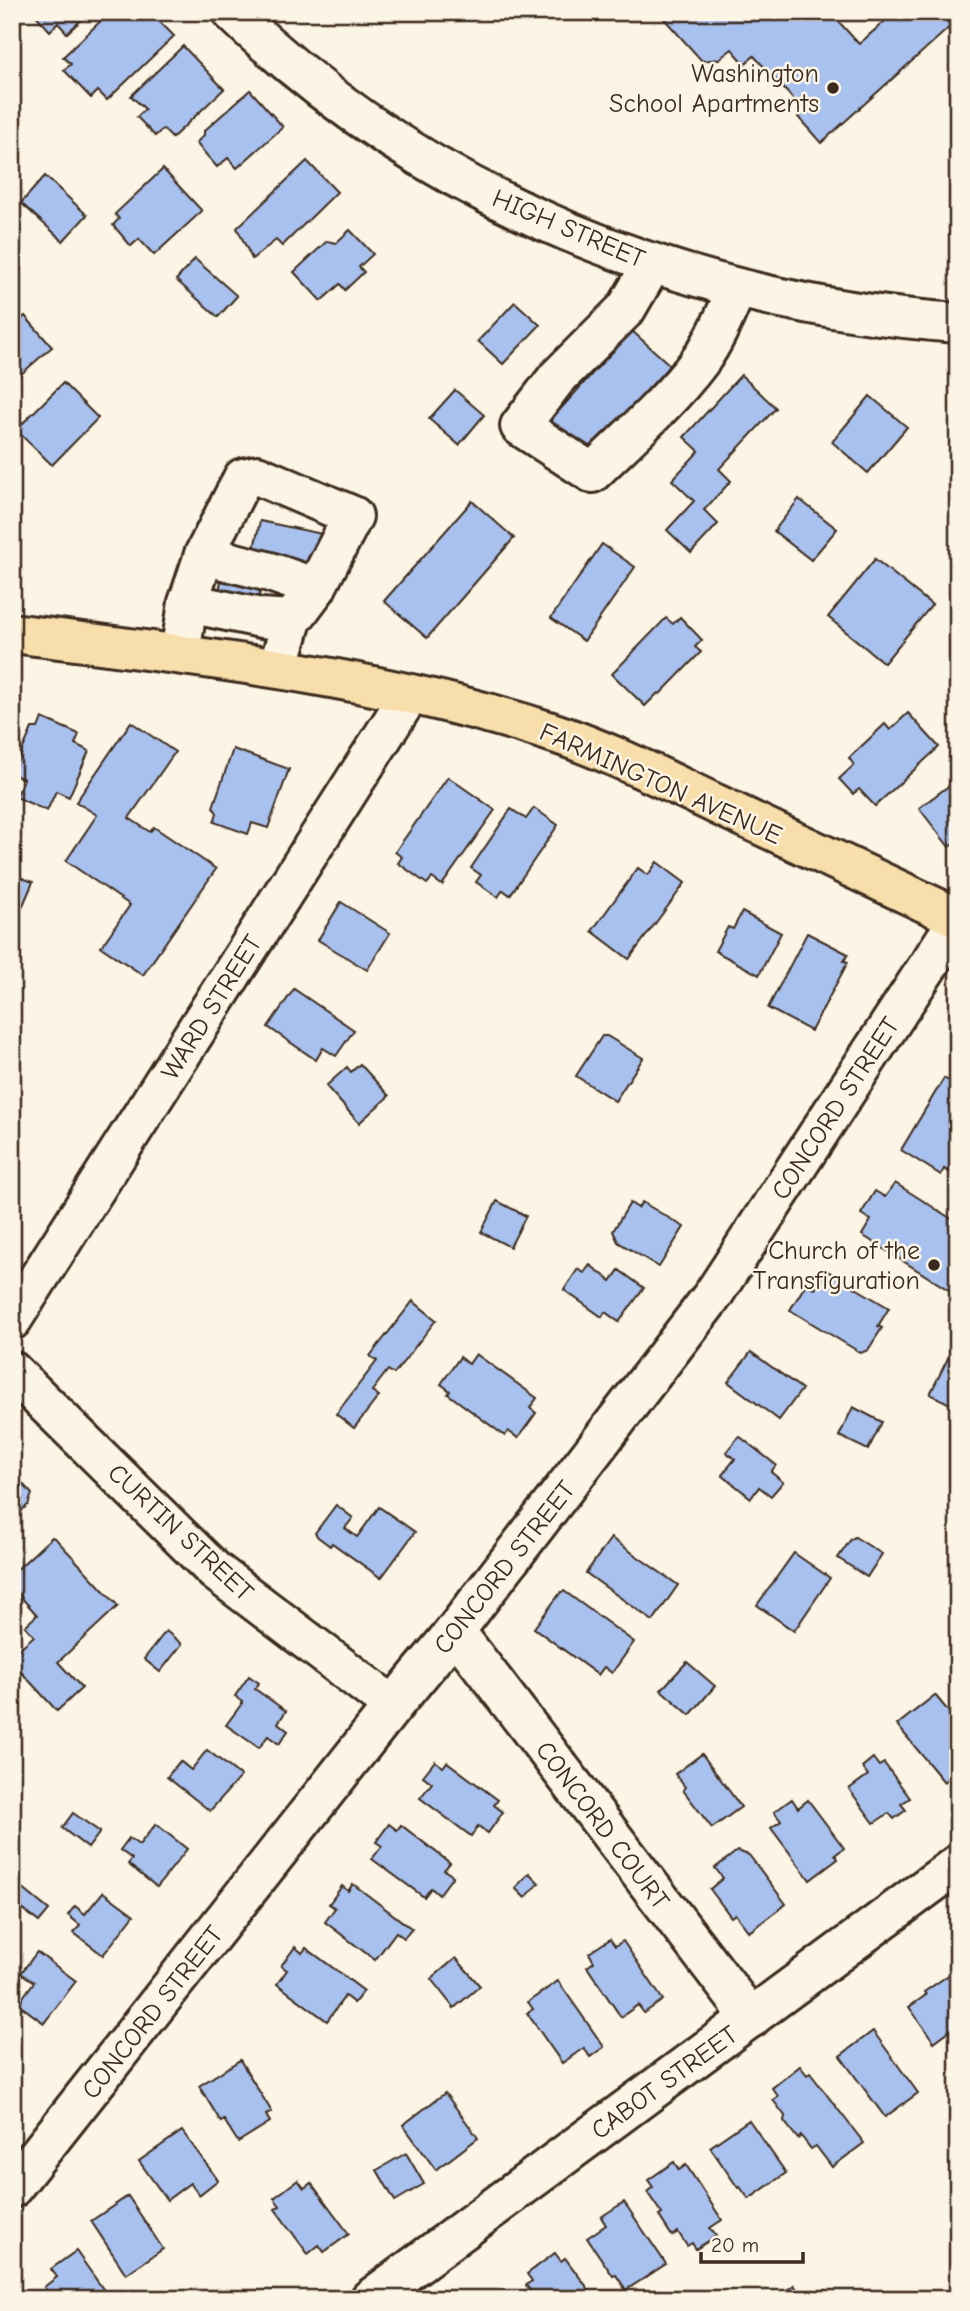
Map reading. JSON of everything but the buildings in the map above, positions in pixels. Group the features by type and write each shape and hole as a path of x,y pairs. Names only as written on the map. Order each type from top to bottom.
{"main road":[{"name":"FARMINGTON AVENUE","path":"12,633 278,668 410,694 525,724 599,750 958,919"}],"street":[{"name":"HIGH STREET","path":"232,12 314,85 360,118 463,182 534,217 614,250 737,288 819,307 885,317 958,323"},
{"path":"653,263 626,309 557,378 520,426 592,473 664,403 701,359 720,327 737,288"},
{"path":"162,652 188,603 204,555 243,478 257,475 353,516 316,588 292,620 278,668"},
{"path":"204,555 270,572 316,588"},
{"path":"188,603 261,618 292,620"},
{"name":"WARD STREET","path":"12,1320 410,694"},
{"name":"CONCORD STREET","path":"12,2188 455,1631 713,1295 958,919"},
{"name":"CURTIN STREET","path":"12,1371 215,1570 393,1706"},
{"name":"CONCORD COURT","path":"455,1631 751,2018"},
{"name":"CABOT STREET","path":"370,2299 958,1864"}],"place":[{"name":"Washington School Apartments","path":"833,88"},
{"name":"Church of the Transfiguration","path":"934,1265"}]}
